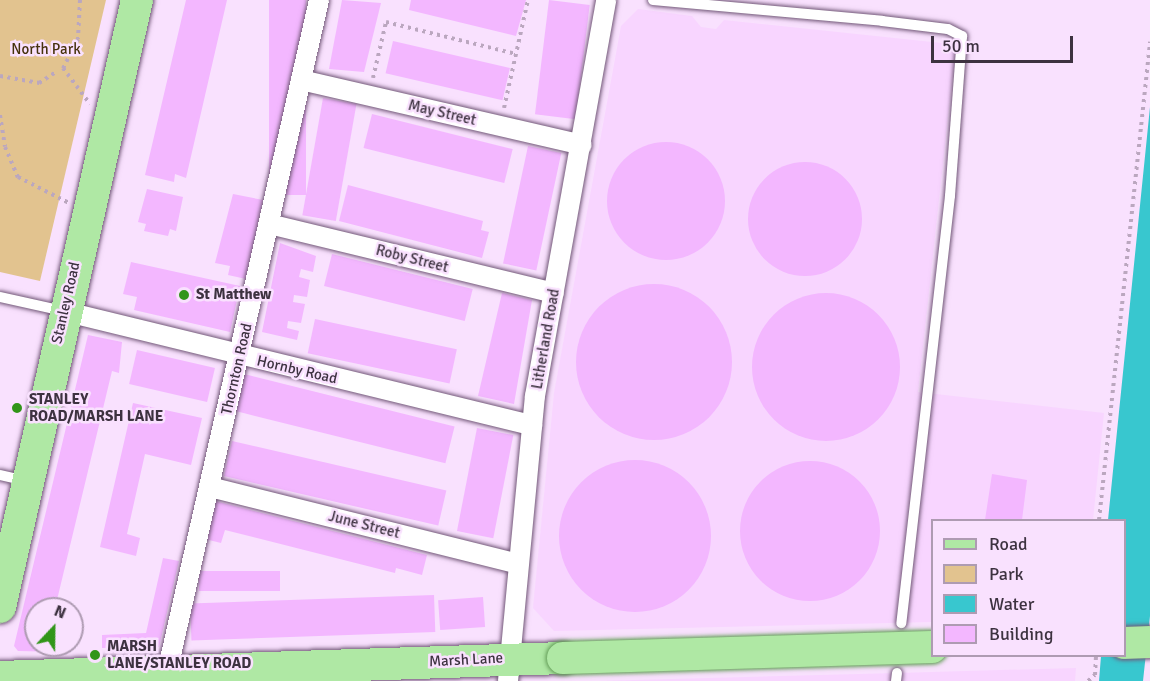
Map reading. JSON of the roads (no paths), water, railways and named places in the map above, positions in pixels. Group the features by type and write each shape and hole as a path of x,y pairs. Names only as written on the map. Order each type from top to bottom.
{"main road":[{"name":"Stanley Road","path":"0,607 14,479 63,311 137,0"},
{"path":"1126,643 1150,642"},
{"name":"Marsh Lane","path":"0,677 168,668 388,673 509,670 563,658 931,647"}],"street":[{"name":"Thornton Road","path":"168,668 319,0"},
{"name":"Litherland Road","path":"509,670 532,425 606,0"},
{"name":"May Street","path":"301,80 582,146"},
{"name":"Roby Street","path":"269,225 554,293"},
{"name":"Hornby Road","path":"63,311 240,357 532,425"},
{"name":"June Street","path":"210,487 518,564"}],"lane":[{"path":"653,0 893,22 948,29 962,36 950,196 901,623"},
{"path":"0,297 63,311"}],"water":[{"path":"1150,107 1150,616 1143,681 1099,681 1101,657 1126,657 1126,519 1108,519"}],"place":[{"name":"St Matthew","path":"184,295"},
{"name":"STANLEY ROAD/MARSH LANE","path":"17,408"},
{"name":"MARSH LANE/STANLEY ROAD","path":"95,655"}],"park label":[{"name":"North Park","path":"46,50"}]}
